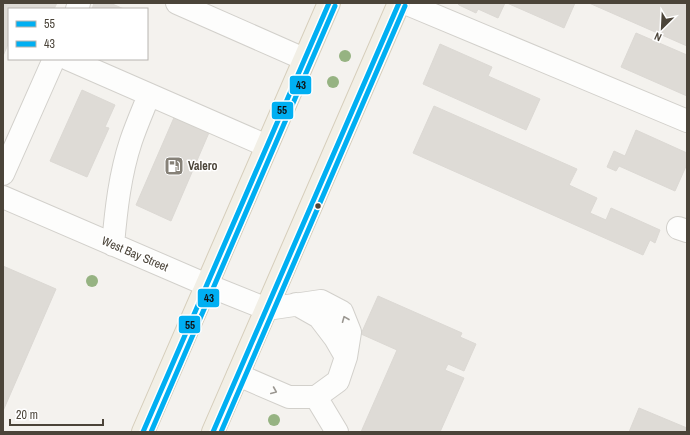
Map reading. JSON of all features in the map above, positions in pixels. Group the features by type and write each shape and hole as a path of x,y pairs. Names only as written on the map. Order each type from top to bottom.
{"main road":[{"path":"142,432 328,3"},
{"path":"213,432 399,3"}],"street":[{"path":"177,3 304,59"},
{"path":"404,3 687,121"},
{"path":"3,174 54,60"},
{"path":"70,60 267,146"},
{"path":"113,245 116,210 130,142 149,95"},
{"name":"West Bay Street","path":"3,197 207,285 267,309"},
{"path":"238,375 289,397 316,397 338,381 346,357 335,338 319,317 296,304 267,309"},
{"path":"316,397 337,432"}],"building":[{"path":"3,3 57,3 54,8 8,8 8,44 3,56"},
{"path":"94,3 110,3 122,8 92,8"},
{"path":"457,3 505,3 498,18 478,9 476,13"},
{"path":"507,3 575,3 564,28"},
{"path":"589,3 687,3 687,46"},
{"path":"636,33 687,55 687,96 621,67"},
{"path":"440,44 492,67 488,76 540,99 526,130 423,84"},
{"path":"82,90 115,105 105,127 109,128 87,177 50,161"},
{"path":"434,106 577,169 569,185 597,198 590,213 606,220 611,208 660,230 655,243 650,240 643,255 413,153"},
{"name":"Valero","path":"176,113 211,128 171,221 136,205"},
{"path":"636,130 687,153 687,164 675,191 619,166 616,171 607,167 614,151 625,156"},
{"path":"3,266 56,289 3,411"},
{"path":"378,296 462,333 460,337 476,344 464,371 448,364 445,370 464,378 440,432 361,432 397,350 361,334"},
{"path":"639,408 687,428 687,432 629,432"}],"transit line":[{"name":"55","path":"143,432 329,3"},
{"name":"55","path":"213,432 399,3"},
{"name":"43","path":"151,432 335,6"},
{"name":"43","path":"221,432 405,6"}],"place":[{"name":"Valero","path":"174,166"}]}
